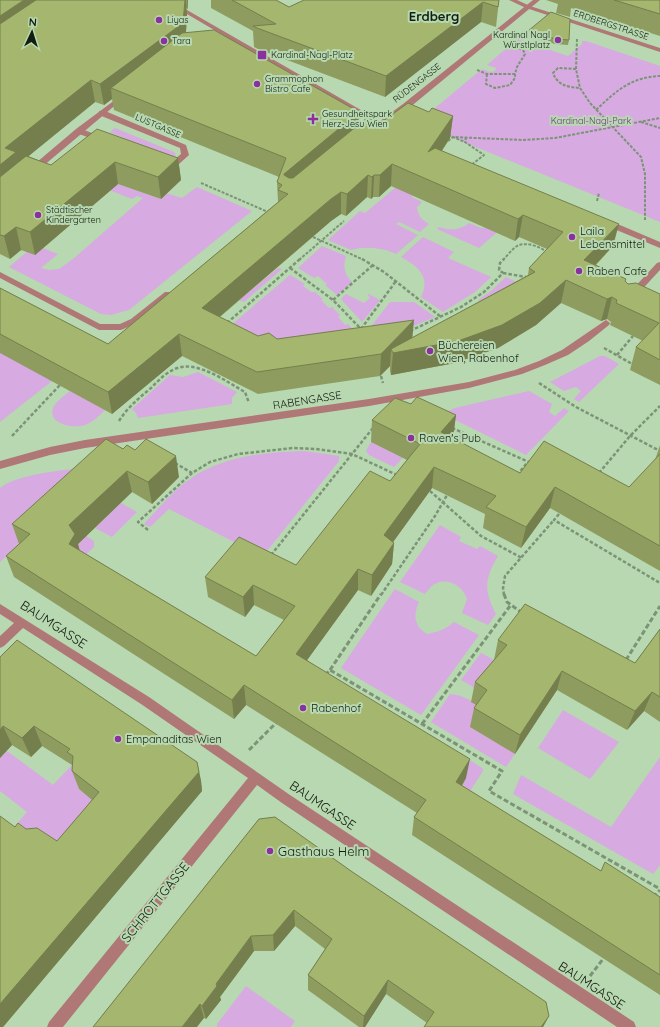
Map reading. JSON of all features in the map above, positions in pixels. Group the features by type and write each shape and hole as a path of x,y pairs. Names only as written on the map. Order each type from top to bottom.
{"street":[{"name":"ERDBERGSTRASSE","path":"512,0 528,7 660,50"},
{"name":"RÜDENGASSE","path":"362,138 379,123 406,106 537,0"},
{"path":"178,8 213,32 379,123"},
{"path":"28,174 131,90"},
{"name":"LUSTGASSE","path":"102,113 182,147 185,155 176,162 165,162 158,160"},
{"path":"79,131 108,141"},
{"path":"596,218 660,245"},
{"path":"625,303 660,265"},
{"path":"0,275 99,327 121,327 134,321 178,287"},
{"name":"RABENGASSE","path":"0,465 50,451 85,444 367,403 479,383 550,360 583,342 606,323"},
{"name":"BAUMGASSE","path":"0,608 236,763 286,799 626,1026"},
{"path":"0,643 22,622"},
{"name":"SCHROTTGASSE","path":"54,1027 256,777"}],"path":[{"path":"577,36 576,68 580,88 596,110 641,158 645,174 646,198 644,222"},
{"path":"487,74 486,84 496,88 510,85 515,78 516,66 525,54 523,50 509,44"},
{"path":"576,68 558,68 554,73 560,84 564,87 580,88"},
{"path":"477,70 487,74 515,74"},
{"path":"596,110 623,85 632,81 660,76"},
{"path":"446,142 453,137 523,140 555,138 660,118"},
{"path":"641,121 660,128"},
{"path":"446,135 464,142 484,155 466,169"},
{"path":"464,142 466,137"},
{"path":"201,183 270,213"},
{"path":"597,202 599,192"},
{"path":"223,327 344,221"},
{"path":"313,237 356,256 396,281 441,317"},
{"path":"532,276 515,276 503,273 499,270 500,263 517,246 527,245 541,247 547,251 549,258"},
{"path":"333,300 372,266"},
{"path":"290,268 333,300 364,333"},
{"path":"409,331 416,330 441,317 484,292 503,273"},
{"path":"361,329 396,281"},
{"path":"617,355 633,336"},
{"path":"604,348 634,365"},
{"path":"117,425 124,412 162,378 177,368 183,367 197,368 245,392 250,405"},
{"path":"157,376 162,378"},
{"path":"537,382 571,404 660,451"},
{"path":"12,436 60,385"},
{"path":"597,475 630,436 660,406"},
{"path":"449,426 533,464"},
{"path":"271,555 373,428"},
{"path":"451,449 462,432"},
{"path":"148,530 138,522 192,474 210,462 238,454 293,448 316,449 352,454 399,476"},
{"path":"515,477 528,462"},
{"path":"174,463 192,474"},
{"path":"430,491 476,532 503,550 522,558"},
{"path":"321,680 330,670 448,495"},
{"path":"524,613 510,606 503,595 502,586 505,576 559,514"},
{"path":"554,520 660,583"},
{"path":"422,724 510,606"},
{"path":"625,661 660,606"},
{"path":"330,670 502,771 489,791 660,889 651,899"},
{"path":"236,763 276,723"}],"green space":[{"name":"Kardinal-Nagl-Park","path":"517,39 568,56 582,44 582,41 586,41 660,66 660,222 417,123 482,69 491,72 495,71 496,68 487,65"},
{"path":"115,128 174,152 176,155 173,157 168,157 110,132"},
{"path":"106,180 161,199 166,193 182,198 197,187 252,211 129,310 111,315 101,314 9,267 35,245 58,254 41,268 49,270 59,269 73,259 143,198 137,196 132,199 99,186"},
{"path":"401,183 413,196 412,197 422,202 417,207 418,213 422,219 429,224 420,232 399,222 396,224 418,235 396,254 386,250 374,248 360,248 351,250 328,240 360,211 365,213"},
{"path":"469,223 481,228 503,227 479,248 437,229 439,227 455,229"},
{"path":"423,237 454,252 448,258 491,277 475,292 443,312 421,297 424,290 424,278 413,264 401,257"},
{"path":"322,246 346,256 345,270 347,276 352,282 337,295 325,285 327,284 318,276 314,278 298,268"},
{"path":"278,268 282,269 244,302 239,300"},
{"path":"290,275 305,284 303,286 311,292 315,292 323,299 321,300 329,308 332,307 340,315 338,317 345,325 348,324 359,336 271,356 230,326"},
{"path":"506,277 525,286 483,303 478,300 491,291"},
{"path":"367,293 380,300 362,322 341,299 346,294 364,303 370,298"},
{"path":"390,302 414,302 435,317 411,327 394,331 370,328"},
{"path":"0,352 52,381 0,422"},
{"path":"600,356 605,356 619,364 579,402 574,399 581,391 576,387 564,391 550,382"},
{"path":"198,372 237,392 232,398 232,404 138,418 132,409 170,375 183,377"},
{"path":"70,391 105,410 93,421 85,425 74,426 62,424 57,421 52,412 54,406"},
{"path":"529,391 552,404 549,412 555,416 564,408 569,411 526,455 451,418 453,415 448,411 455,408"},
{"path":"371,442 403,458 394,467 369,455 366,451"},
{"path":"304,451 339,456 339,461 267,551 248,549 169,509 150,527 144,524 179,487 193,477 218,464 246,456"},
{"path":"72,469 91,479 0,562 0,488 24,477"},
{"path":"121,503 137,512 112,537 95,528"},
{"path":"440,525 461,537 459,541 477,549 480,546 498,556 493,564 488,578 487,585 489,598 496,614 488,625 462,613 467,599 462,590 454,584 449,582 438,582 425,594 400,582"},
{"path":"86,536 94,541 94,547 75,565 64,557"},
{"path":"395,589 419,602 415,616 417,624 427,634 442,630 454,622 479,635 421,715 341,668"},
{"path":"481,653 494,660 492,698 461,680"},
{"path":"450,694 461,696 471,701 488,716 495,725 515,754 506,767 431,722"},
{"path":"563,710 619,742 590,779 538,748"},
{"path":"454,750 482,768 483,771 461,805"},
{"path":"7,751 53,785 72,765 79,789 85,794 95,794 69,854 9,833 27,812 0,791 0,758"},
{"path":"660,757 660,865 653,874 513,794 521,775 611,827"},
{"path":"246,986 295,1021 291,1027 217,1027 217,1024"}],"building":[{"path":"0,0 24,0 0,16"},
{"path":"36,0 185,0 183,23 100,84 91,80 5,148 16,152 0,165 0,24"},
{"path":"232,0 276,0 289,7 304,0 499,0 498,7 483,2 386,76 257,28 253,26 276,24"},
{"path":"614,0 660,0 660,14"},
{"path":"551,12 570,19 569,40 556,39 528,31"},
{"path":"214,30 359,112 284,174 289,178 293,178 368,117 379,124 408,103 429,112 432,108 453,116 428,152 435,148 619,224 584,260 626,279 625,281 628,284 636,283 660,294 660,360 636,347 659,323 616,303 617,300 612,297 607,299 566,280 540,303 502,325 458,341 393,353 391,349 535,272 529,268 563,232 523,215 518,219 392,164 380,175 374,175 372,177 368,175 347,194 341,192 331,199 202,308 258,336 269,333 277,339 414,320 381,354 257,372 179,334 108,392 0,334 0,288 108,344 288,194 278,190 282,185 277,182 286,158 111,88 182,33"},
{"path":"97,129 178,158 158,177 115,162 30,232 16,227 4,236 0,235 0,177 26,156 51,165"},
{"name":"Rabenhof","path":"417,397 456,415 441,432 520,473 544,441 629,487 660,454 660,546 555,487 526,527 486,507 496,496 434,467 384,535 394,543 372,575 358,569 296,654 470,759 456,782 601,871 605,862 660,897 660,975 414,817 426,800 244,685 232,700 6,556 30,534 12,524 106,439 123,449 127,445 135,450 146,439 176,456 148,482 127,471 69,525 75,534 69,544 256,656 295,606 253,585 243,597 205,577 239,537 296,565 370,471 390,481 420,444 372,420 395,398 411,404"},
{"path":"525,604 635,663 660,629 660,697 652,692 635,711 562,671 520,735 474,708 487,690 475,682 507,645 498,640"},
{"path":"17,640 197,762 199,772 0,1004 0,816 15,827 18,823 26,829 37,828 57,841 99,792 72,771 73,756 67,752 70,749 34,726 22,738 3,726 0,730 0,657"},
{"path":"275,817 351,871 546,1002 549,1016 541,1027 424,1027 434,1012 388,980 364,1016 308,975 332,939 294,910 273,935 251,936 202,1006 200,1004 182,1027 93,1027 259,819"}],"place":[{"name":"Liyas","path":"159,20"},
{"name":"Kardinal Nagl Würstlplatz","path":"558,40"},
{"name":"Tara","path":"164,41"},
{"name":"Kardinal-Nagl-Platz","path":"262,55"},
{"name":"Grammophon Bistro Cafe","path":"257,84"},
{"name":"Gesundheitspark Herz-Jesu Wien","path":"313,119"},
{"name":"Städtischer Kindergarten","path":"38,215"},
{"name":"Laila Lebensmittel","path":"572,237"},
{"name":"Raben Cafe","path":"579,271"},
{"name":"Büchereien Wien, Rabenhof","path":"430,351"},
{"name":"Raven's Pub","path":"411,438"},
{"name":"Rabenhof","path":"303,708"},
{"name":"Empanaditas Wien","path":"118,739"},
{"name":"Gasthaus Helm","path":"270,851"}],"district":[{"name":"Erdberg","path":"434,16"}]}
